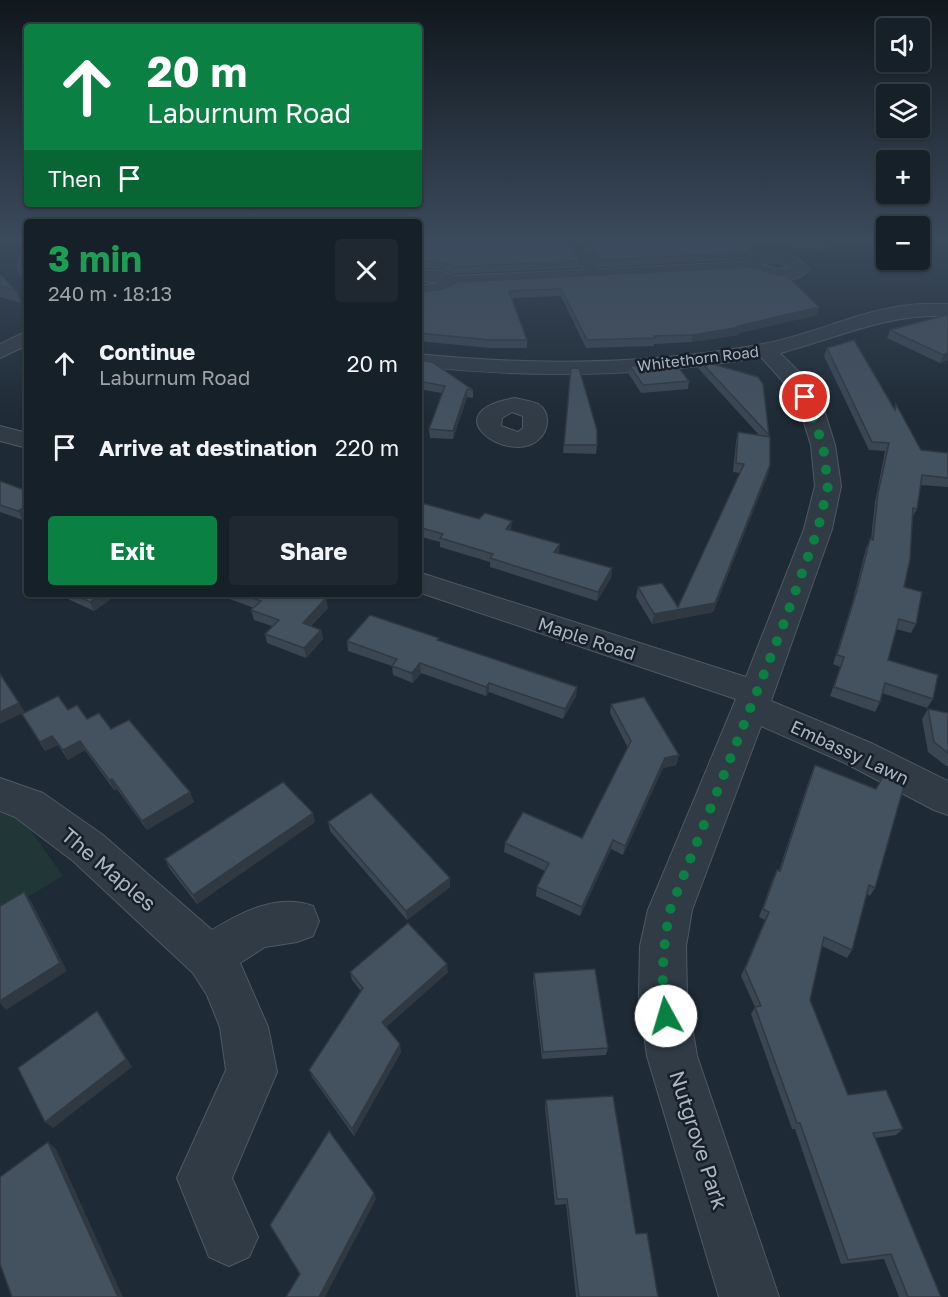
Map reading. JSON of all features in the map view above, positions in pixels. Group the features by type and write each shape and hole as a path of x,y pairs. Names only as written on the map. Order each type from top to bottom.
{"street":[{"name":"Whitethorn Road","path":"422,360 514,368 616,367 695,361 766,350 892,313 918,309 948,310"},
{"path":"0,352 24,339"},
{"name":"Nutgrove Park","path":"749,1297 672,1056 663,996 663,946 670,910 754,700 818,529 828,486 823,445 813,413 797,383 766,350"},
{"path":"514,368 515,405"},
{"path":"0,433 24,440"},
{"name":"Maple Road","path":"422,582 754,700"},
{"name":"Embassy Lawn","path":"754,700 948,799"},
{"name":"The Maples","path":"0,794 29,805 88,849 209,957 225,981 244,1027 252,1072 204,1178 229,1237"},
{"path":"209,957 257,927 297,921"}],"green space":[{"path":"0,811 21,817 63,876 0,913"}],"building":[{"path":"422,300 512,300 527,340 490,340 422,333"},
{"path":"566,300 811,300 819,307 738,326 740,327 693,335 587,340"},
{"path":"948,315 948,353 943,355 890,330"},
{"path":"854,340 895,410 896,404 921,450 948,453 948,478 922,475 917,509 913,508 910,559 904,587 922,592 916,624 899,619 888,660 938,675 933,699 885,683 880,702 834,687 844,657 837,655 870,539 873,540 878,493 889,443 872,442 827,348"},
{"path":"699,360 758,377 763,384 769,435"},
{"path":"422,361 432,362 473,390 467,389 453,431 429,429 445,386 422,382"},
{"path":"675,363 689,381 643,385 630,366"},
{"path":"571,368 579,368 597,430 597,445 564,445"},
{"path":"738,432 770,437 770,465 715,603 654,614 638,587 662,583 678,607 744,464 736,463"},
{"path":"0,481 24,490 24,510 18,511 0,505"},
{"path":"422,503 479,519 485,513 512,521 506,529 560,544 554,552 612,568 598,592 490,558 493,554 440,538 443,534 422,528"},
{"path":"79,597 97,597 90,602"},
{"path":"249,597 326,598 303,623 321,630 304,648 265,634 279,620 251,610 261,601"},
{"path":"370,615 577,687 565,709 489,683 486,687 420,663 412,673 392,666 397,659 347,641"},
{"path":"0,674 19,703 0,712"},
{"path":"58,696 68,710 77,705 87,719 99,713 111,729 129,720 190,792 142,821 112,779 110,781 80,741 63,750 52,736 40,742 22,714"},
{"path":"644,697 679,755 665,758 625,846 613,840 582,907 537,887 549,863 505,843 523,812 582,838 631,741 611,704"},
{"path":"928,709 948,713 948,753 934,742"},
{"path":"815,765 876,789 884,775 904,786 875,888 869,885 852,950 824,937 810,1000 848,1095 886,1090 903,1129 873,1133 941,1297 908,1297 891,1254 848,1260 800,1123 797,1123 755,1007 761,1006 745,969 769,912 763,909 777,870 780,871"},
{"path":"283,782 313,813 193,895 165,859"},
{"path":"371,793 450,878 406,911 328,822"},
{"path":"24,892 60,963 0,1001 0,906"},
{"path":"408,923 447,964 382,1022 400,1044 352,1129 309,1070 363,988 350,972"},
{"path":"595,969 608,1048 543,1052 534,973"},
{"path":"97,1011 126,1059 45,1122 18,1068"},
{"path":"613,1096 636,1234 647,1233 658,1297 579,1297 567,1199 557,1199 546,1100"},
{"path":"329,1131 374,1193 319,1297 286,1297 300,1274 270,1225"},
{"path":"48,1142 118,1297 12,1297 0,1264 0,1177"}],"route":[{"path":"666,1016 663,996 663,946 670,910 781,631 818,529 828,486 823,445 813,413 805,397"}]}
